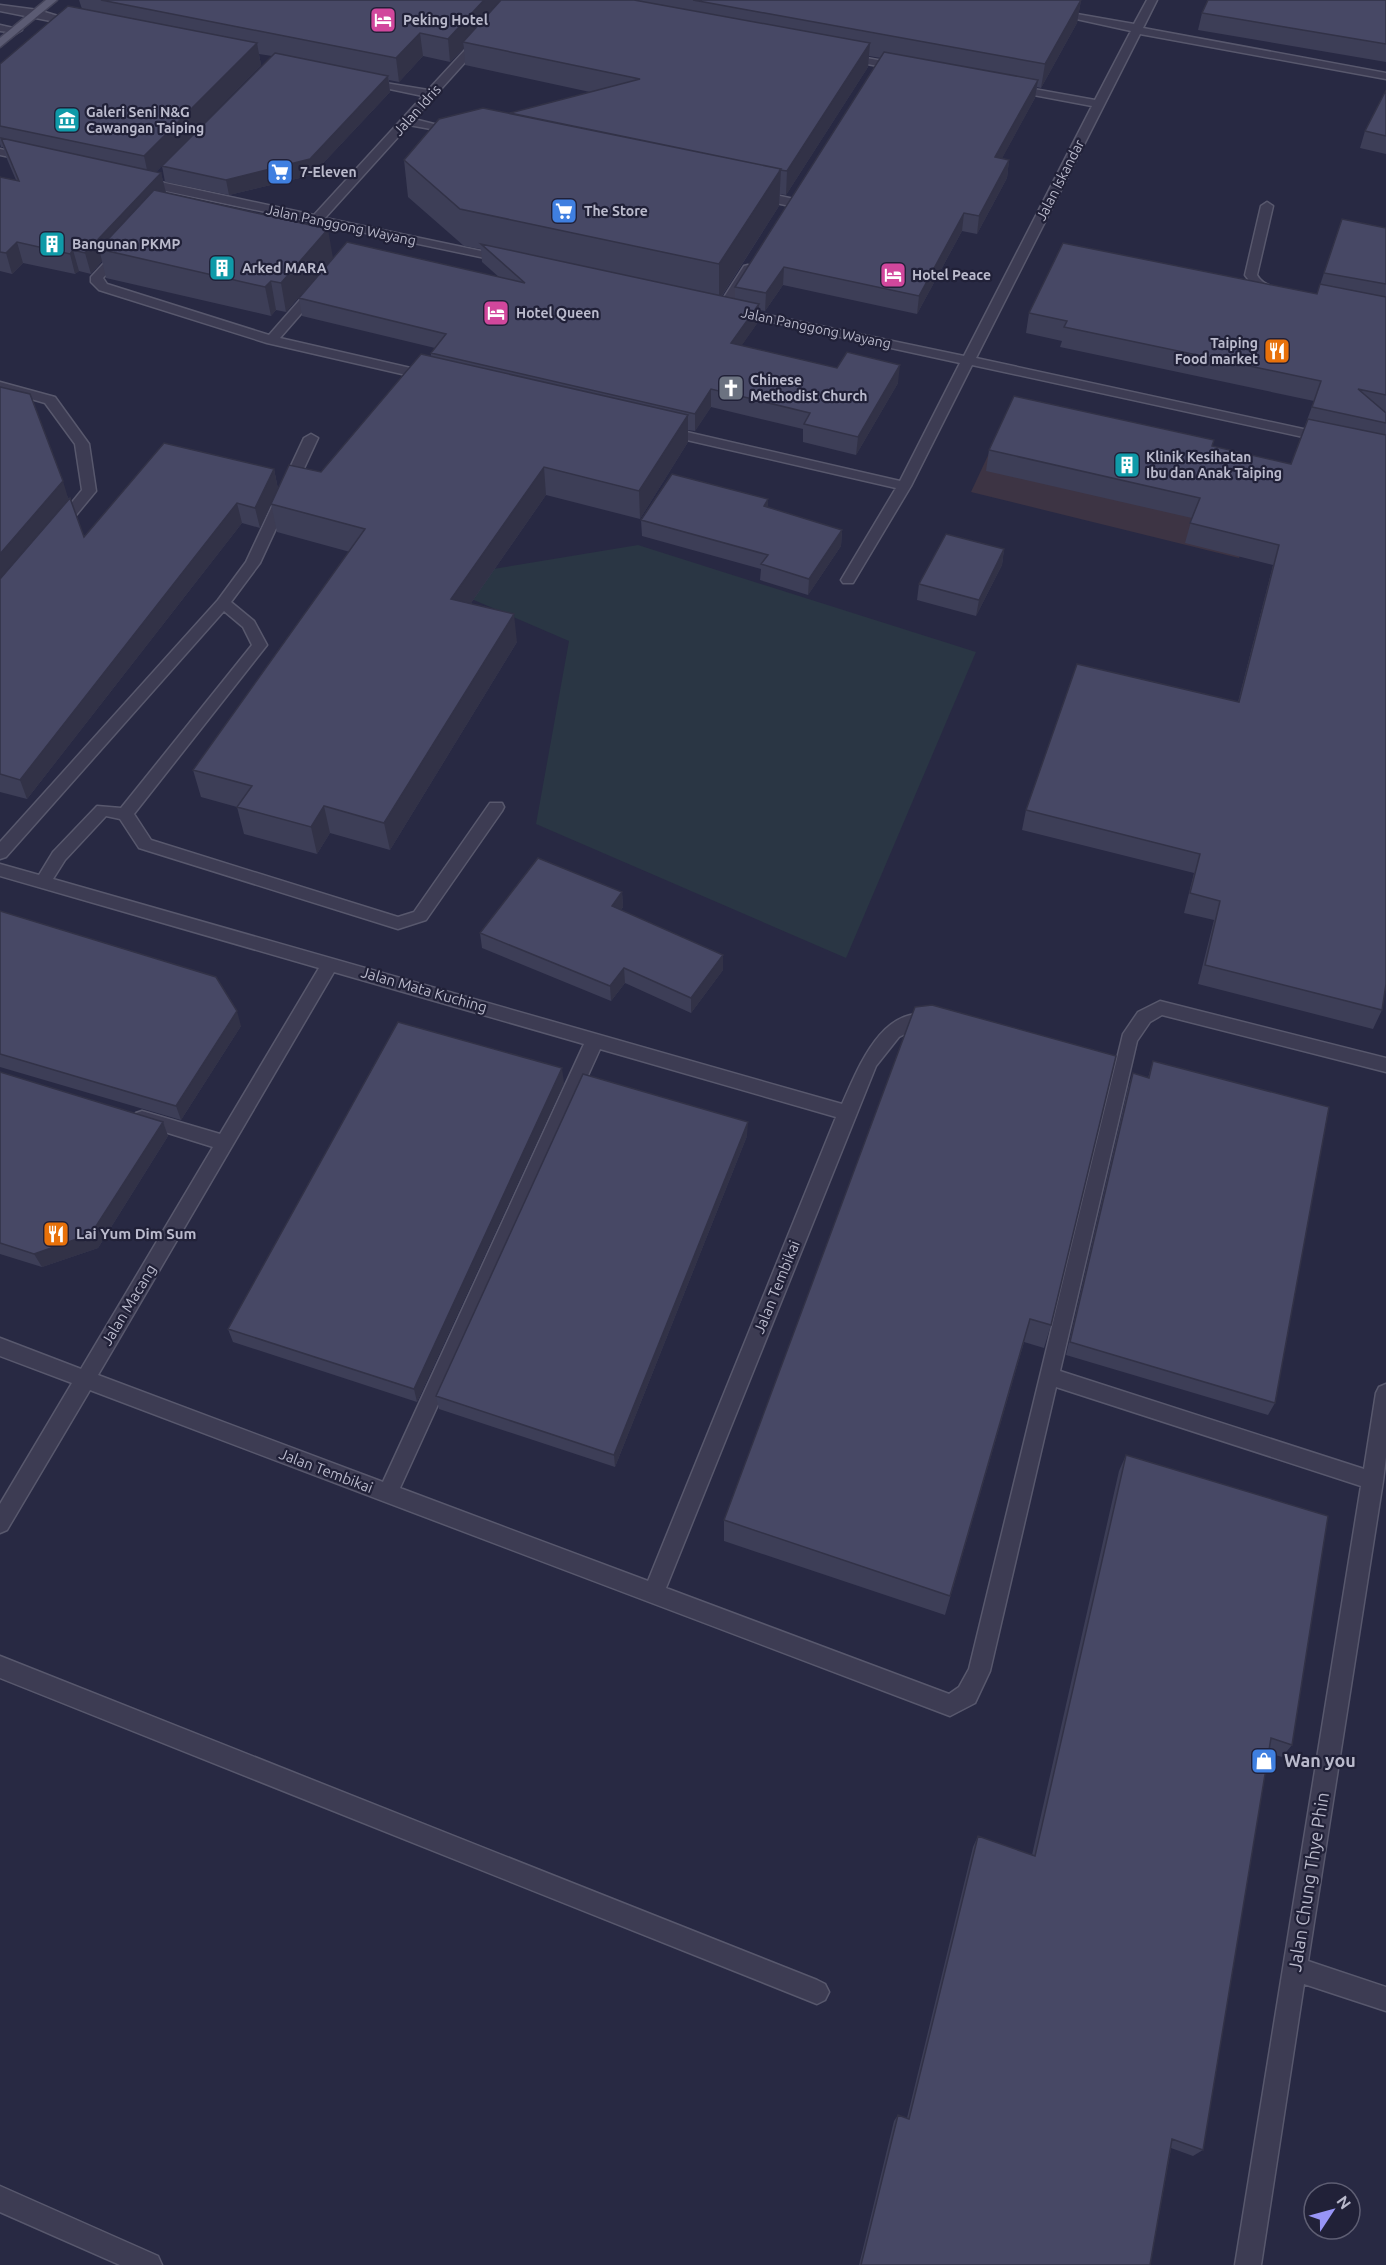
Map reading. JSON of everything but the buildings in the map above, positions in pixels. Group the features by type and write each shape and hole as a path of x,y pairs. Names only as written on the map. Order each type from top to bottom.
{"main road":[{"path":"0,44 52,0"}],"street":[{"name":"Jalan Iskandar","path":"848,580 904,486 1152,0"},
{"path":"0,8 92,26"},
{"path":"1045,11 1386,76"},
{"name":"Jalan Idris","path":"316,220 493,26"},
{"path":"0,28 17,30"},
{"path":"834,55 876,68 914,70"},
{"path":"352,79 431,94"},
{"path":"995,85 1099,104"},
{"path":"406,122 464,134"},
{"path":"0,152 44,161"},
{"name":"Jalan Panggong Wayang","path":"131,180 157,181 178,190 316,220 362,235 516,263"},
{"path":"164,206 178,190"},
{"path":"744,193 790,203"},
{"path":"1267,206 1251,275 1254,283 1263,289 1286,294"},
{"path":"127,245 97,277 97,282 103,287 272,340 444,380"},
{"name":"Jalan Panggong Wayang","path":"754,260 718,306 1340,441"},
{"path":"272,340 322,281"},
{"path":"0,386 50,400 82,444 89,491 52,534"},
{"path":"651,428 904,486"},
{"path":"0,853 223,603 253,563 311,438"},
{"path":"125,814 260,645 249,624 223,603"},
{"path":"43,882 59,856 103,810 125,814 145,844 398,923 420,916 496,807"},
{"name":"Jalan Mata Kuching","path":"0,870 331,963 847,1113"},
{"name":"Jalan Macang","path":"0,1523 331,963"},
{"path":"1373,1481 1049,1376 1129,1039 1144,1017 1160,1008 1386,1065"},
{"name":"Jalan Tembikai","path":"653,1596 847,1113 886,1037 906,1025 932,1022 953,1027"},
{"path":"387,1494 595,1040"},
{"path":"1100,1065 1121,1070"},
{"path":"124,1112 225,1143"},
{"name":"Jalan Tembikai","path":"0,1347 653,1596 950,1705 967,1695 979,1671 1049,1376"},
{"name":"Jalan Chung Thye Phin","path":"1248,2265 1373,1481 1382,1450 1386,1393"},
{"path":"0,1667 817,1992"},
{"path":"1295,1969 1386,2000"},
{"path":"0,2199 149,2265"}],"shaded area":[{"path":"1012,404 1272,462 1239,558 971,492"},
{"path":"638,545 976,652 846,958 536,824 569,641 460,594 487,570"}],"place":[{"name":"Peking Hotel","path":"383,20"},
{"name":"Galeri Seni N&G Cawangan Taiping","path":"67,120"},
{"name":"7-Eleven","path":"280,172"},
{"name":"The Store","path":"564,211"},
{"name":"Bangunan PKMP","path":"52,244"},
{"name":"Arked MARA","path":"222,268"},
{"name":"Hotel Peace","path":"893,275"},
{"name":"Hotel Queen","path":"496,313"},
{"name":"Taiping Food market","path":"1277,351"},
{"name":"Chinese Methodist Church","path":"731,388"},
{"name":"Klinik Kesihatan Ibu dan Anak Taiping","path":"1127,465"},
{"name":"Lai Yum Dim Sum","path":"56,1234"},
{"name":"Wan you","path":"1264,1761"}]}
